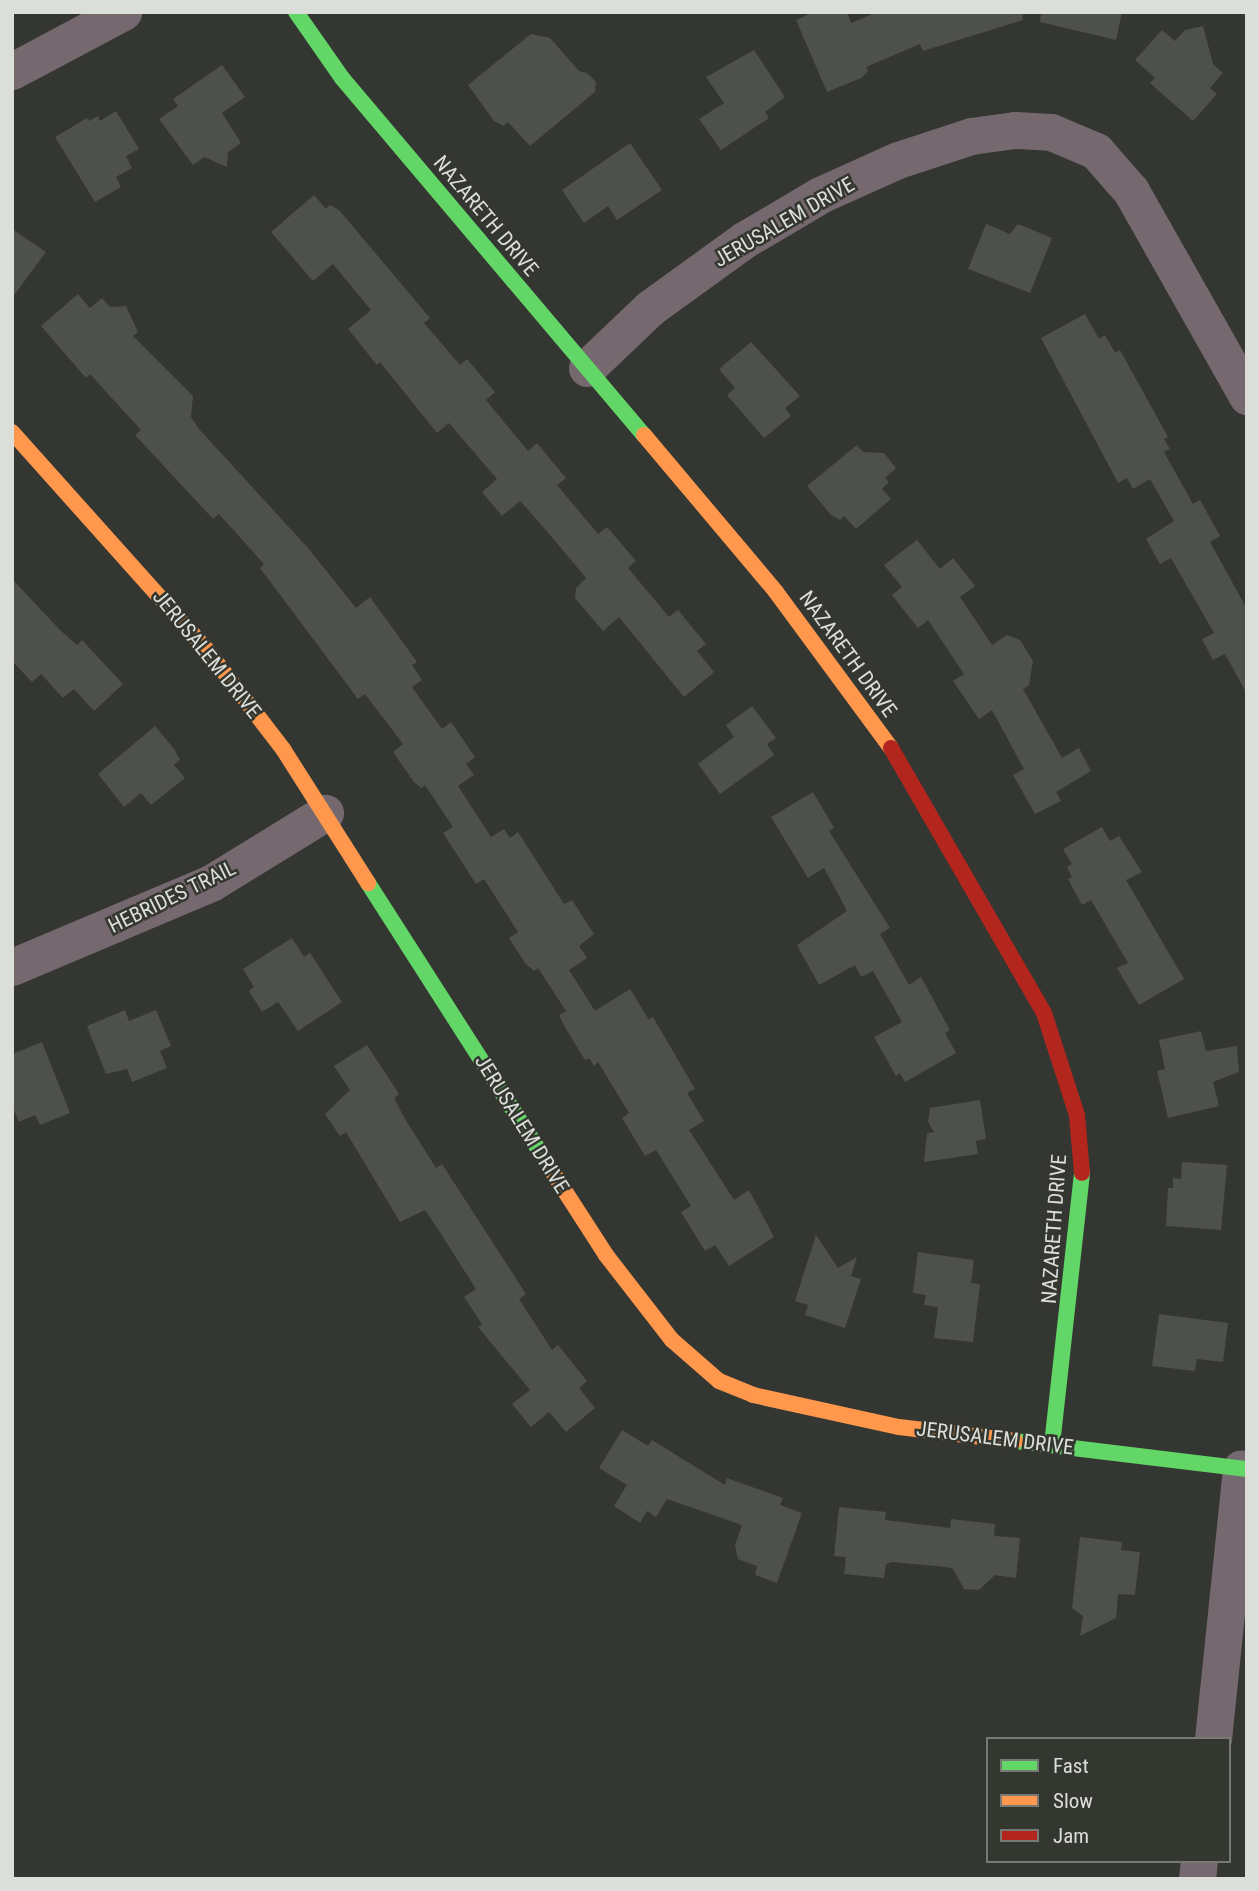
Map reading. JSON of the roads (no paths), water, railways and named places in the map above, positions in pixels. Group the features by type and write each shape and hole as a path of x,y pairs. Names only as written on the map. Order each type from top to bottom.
{"street":[{"path":"12,71 123,12"},
{"name":"NAZARETH DRIVE","path":"296,12 342,78 587,368 838,672 910,776 1044,1013 1077,1115 1083,1163 1052,1445"},
{"name":"JERUSALEM DRIVE","path":"587,368 650,308 744,240 820,195 898,160 971,136 1015,130 1051,132 1096,151 1114,171 1131,191 1247,396"},
{"name":"JERUSALEM DRIVE","path":"12,432 207,650 283,748 606,1255 671,1340 719,1381 753,1395 899,1427 1244,1468"},
{"name":"HEBRIDES TRAIL","path":"12,967 211,883 325,813"},
{"path":"1213,1737 1244,1468"}]}
